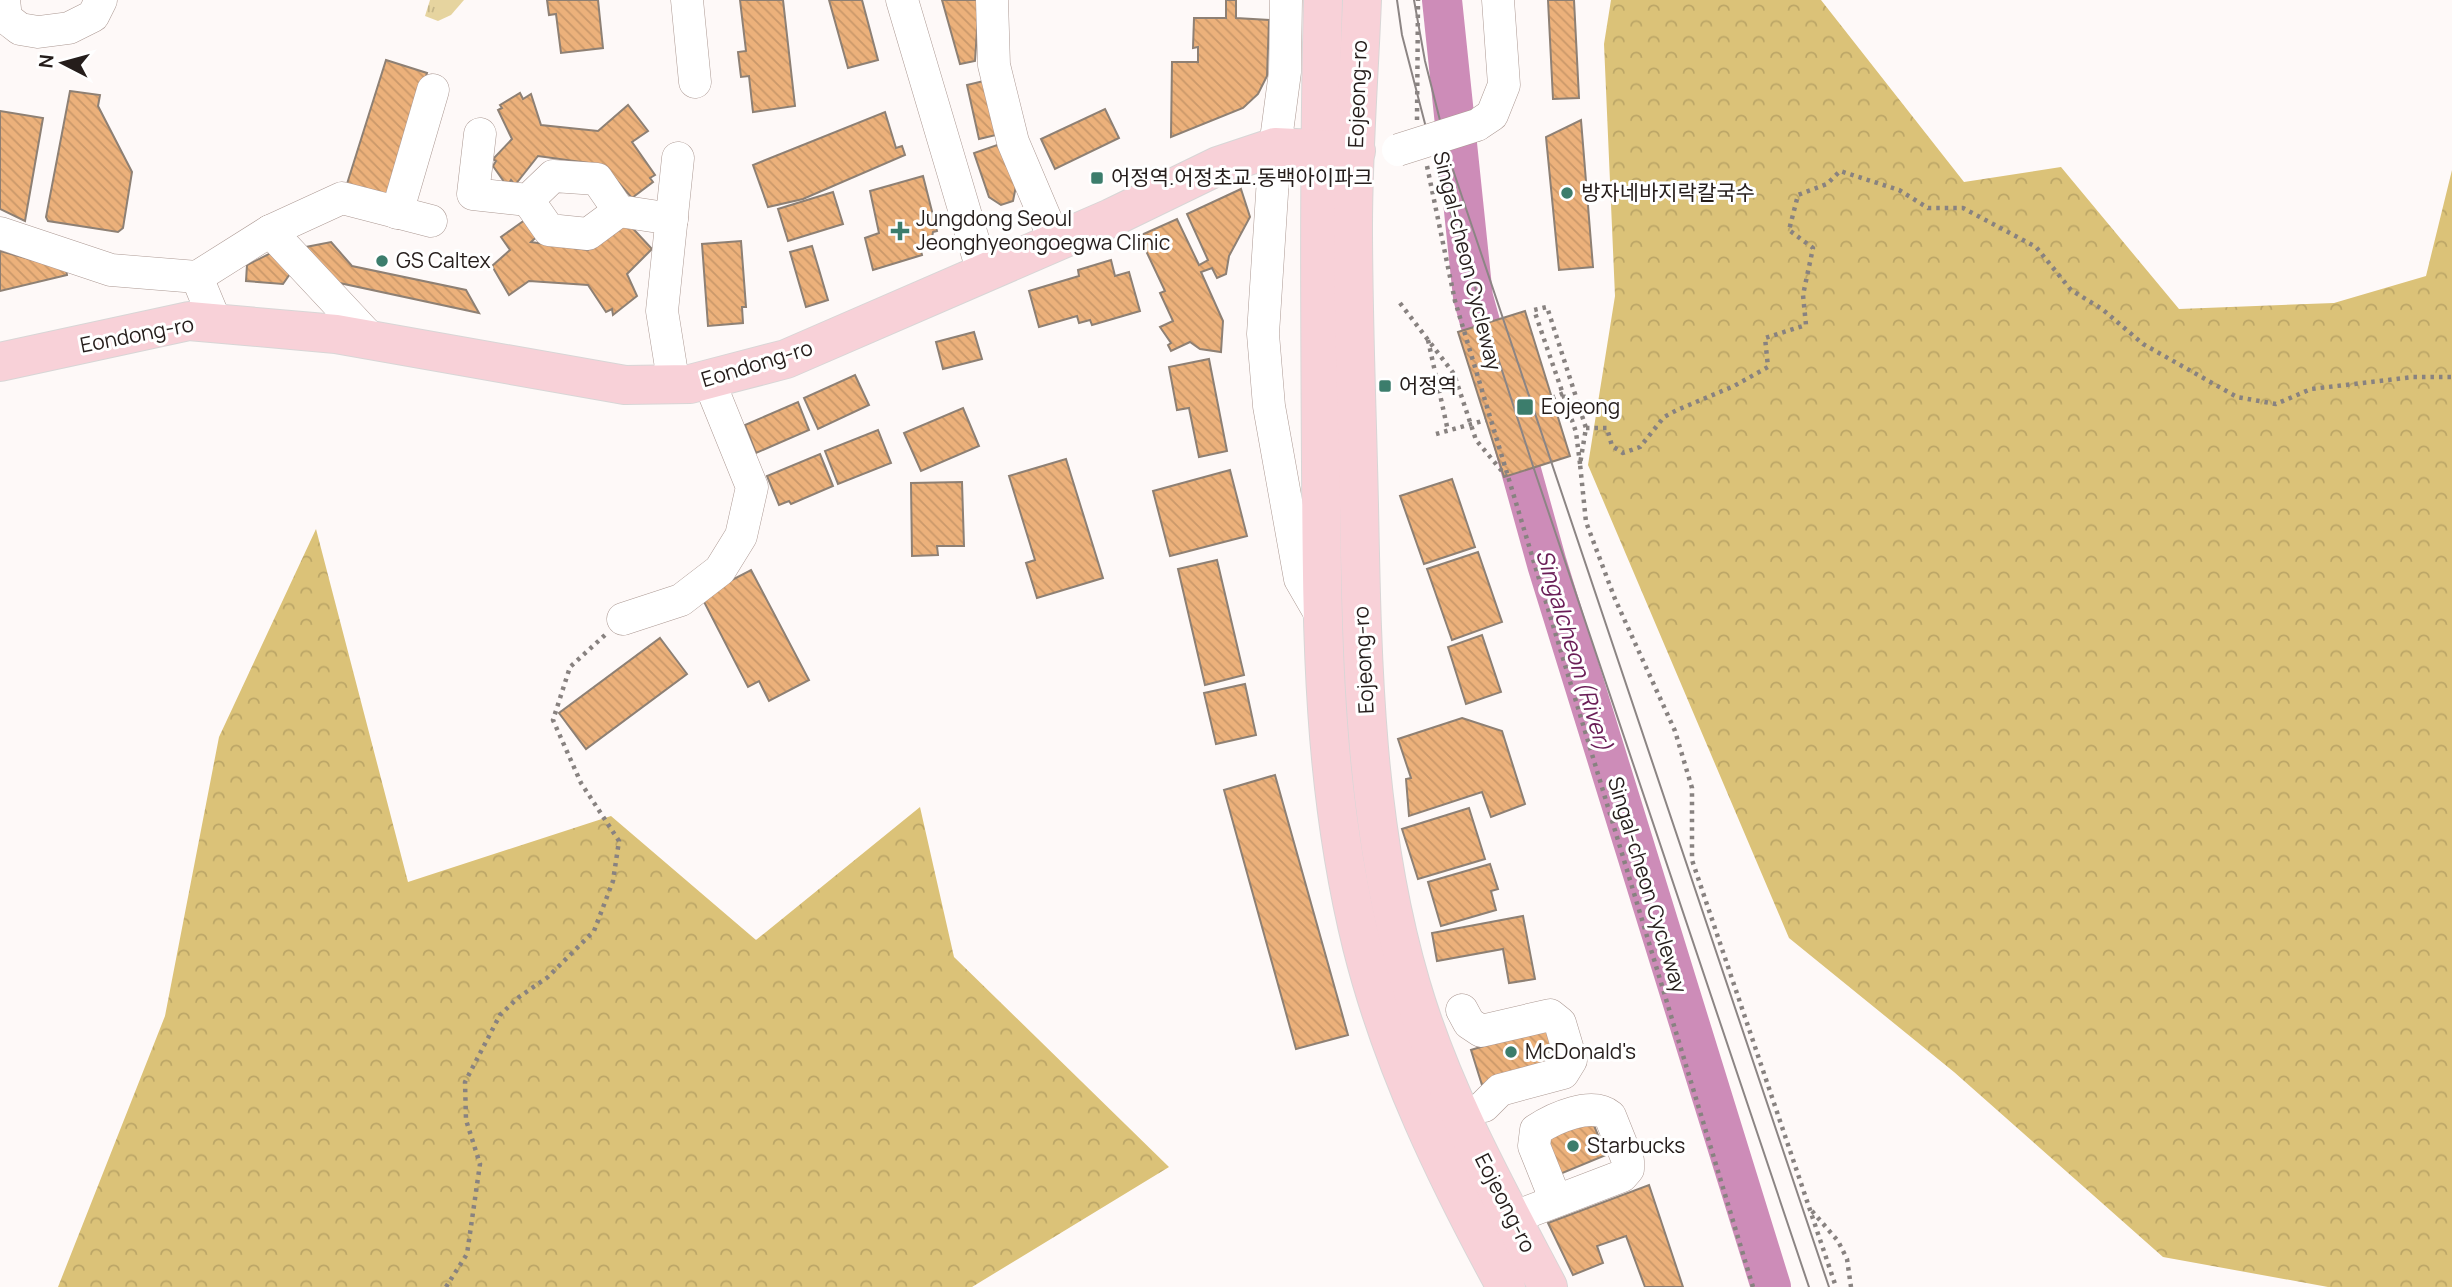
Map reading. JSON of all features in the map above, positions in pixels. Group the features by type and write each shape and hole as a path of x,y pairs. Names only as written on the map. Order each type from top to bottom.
{"main road":[{"name":"Eojeong-ro","path":"1323,0 1338,149 1353,223 1362,671 1375,806 1389,898 1411,986 1441,1067 1481,1156 1548,1287"},
{"name":"Eojeong-ro","path":"1362,0 1338,149 1322,617 1324,701 1336,824 1362,948 1405,1079 1445,1172 1506,1287"},
{"name":"Eondong-ro","path":"0,362 189,321 372,340 589,380 692,383 786,359 1219,166 1275,147 1338,149"}],"street":[{"path":"4,0 6,18 20,29 38,32 69,28 93,16 101,0"},
{"path":"687,0 695,82"},
{"path":"902,0 984,273"},
{"path":"992,0 994,65 1013,142 1055,241"},
{"path":"1286,0 1285,72 1275,147 1263,334 1269,406 1300,579 1322,617"},
{"path":"1338,149 1414,144 1477,125 1492,115 1504,85 1498,0"},
{"path":"397,213 433,90"},
{"path":"480,134 473,194 528,200 550,230 587,234 619,211 671,219"},
{"path":"623,619 681,600 720,570 741,536 752,487 692,383 662,311 678,158"},
{"path":"528,200 553,176 597,179 619,211"},
{"path":"0,233 111,270 197,277 270,232 342,198 430,221"},
{"path":"270,232 372,340"},
{"path":"197,277 216,323"},
{"path":"1462,1010 1469,1023 1481,1031 1550,1015 1560,1023 1571,1060 1563,1073 1500,1090 1484,1106"},
{"path":"1512,1218 1622,1176 1628,1169 1628,1161 1610,1115 1604,1111 1590,1108 1536,1130 1534,1146 1556,1201"},
{"path":"1445,1172 1481,1156"}],"path":[{"name":"Singal-cheon Cycleway","path":"1418,0 1414,144 1455,300 1753,1287"},
{"path":"1586,428 1607,428 1612,446 1623,453 1640,447 1664,417 1708,395 1734,386 1768,367 1765,338 1806,325 1803,295 1813,248 1789,230 1798,195 1827,184 1840,171 1899,190 1928,208 1962,208 2036,247 2071,290 2102,309 2143,344 2237,397 2276,404 2311,389 2413,377 2452,377"},
{"path":"1400,303 1454,374 1476,440 1509,480"},
{"path":"1580,464 1586,428 1547,307 1534,310 1576,432 1586,522 1615,599 1675,731 1692,788 1692,860 1836,1287"},
{"path":"1428,337 1448,431"},
{"path":"1552,398 1564,393"},
{"path":"1436,435 1486,420"},
{"path":"446,1287 467,1254 480,1164 466,1120 465,1082 500,1016 519,997 548,977 594,931 613,881 619,841 581,783 553,720 570,667 623,619"},
{"path":"1811,1211 1838,1241 1847,1259 1851,1287"}],"green space":[{"path":"430,0 464,0 451,15 438,21 425,16"},
{"path":"1611,0 1821,0 1964,182 2061,167 2179,309 2334,303 2426,276 2452,170 2452,1287 2328,1287 2163,1257 1954,1072 1789,938 1588,465 1615,296 1604,44"},
{"path":"316,529 408,882 611,816 756,940 920,807 954,957 1169,1167 972,1287 58,1287 165,1016 219,737"}],"building":[{"path":"547,0 598,0 603,48 561,53 556,14 549,15"},
{"path":"740,0 783,0 795,106 753,112 749,76 741,77 738,52 746,51"},
{"path":"829,0 862,0 878,60 848,68"},
{"path":"942,0 979,0 975,61 960,64"},
{"path":"1226,0 1236,0 1236,18 1269,20 1267,76 1258,94 1243,108 1171,137 1172,62 1198,62 1198,47 1193,48 1194,18 1226,18"},
{"path":"1548,0 1574,0 1579,98 1553,99"},
{"path":"386,60 427,73 387,200 346,187"},
{"path":"988,80 1000,134 979,139 967,85"},
{"path":"70,91 100,95 98,106 132,172 123,228 118,232 48,221 46,217"},
{"path":"520,93 523,99 531,94 541,125 598,131 628,105 648,131 632,142 655,175 650,178 653,182 632,198 603,165 538,156 515,185 511,180 507,186 493,166 496,161 493,159 512,139 498,110 502,108 500,105"},
{"path":"1105,109 1119,138 1055,169 1041,139"},
{"path":"0,111 43,118 25,221 0,209"},
{"path":"885,112 896,148 902,146 905,155 803,199 768,207 753,165"},
{"path":"1581,120 1593,267 1559,270 1546,137"},
{"path":"1003,143 1016,186 1013,201 1001,205 989,197 974,153"},
{"path":"923,176 937,231 933,232 931,242 921,251 922,255 873,270 865,238 879,233 870,191"},
{"path":"1241,189 1250,217 1229,256 1226,274 1217,278 1212,268 1201,272 1223,321 1221,352 1200,349 1190,342 1171,351 1168,345 1171,343 1160,327 1173,321 1160,293 1165,291 1139,236 1177,219 1199,265 1208,260 1187,214"},
{"path":"833,192 843,224 788,241 778,209"},
{"path":"529,217 543,231 531,242 588,250 617,220 625,220 652,249 627,274 637,296 613,315 612,309 606,312 588,285 529,281 509,295 492,266 510,250 501,237"},
{"path":"741,241 746,307 742,307 743,323 708,326 702,244"},
{"path":"331,242 352,266 466,290 479,313 335,282 306,247"},
{"path":"812,246 828,300 806,307 790,252"},
{"path":"277,250 294,268 283,284 246,281 247,265"},
{"path":"0,251 66,269 67,275 0,291"},
{"path":"1111,260 1115,276 1129,272 1140,311 1092,325 1090,320 1079,323 1077,316 1039,327 1029,291 1079,276 1078,270"},
{"path":"1525,311 1570,456 1504,477 1458,332"},
{"path":"974,332 982,359 943,369 936,342"},
{"path":"1209,359 1227,451 1199,457 1189,408 1177,410 1169,367"},
{"path":"855,375 869,405 818,429 804,398"},
{"path":"798,402 809,430 756,453 745,425"},
{"path":"963,408 979,446 921,471 904,433"},
{"path":"878,430 891,463 838,484 825,451"},
{"path":"820,454 833,486 791,504 789,501 779,505 767,476"},
{"path":"1066,459 1103,578 1037,598 1026,563 1035,560 1009,476"},
{"path":"1230,470 1247,536 1170,556 1153,491"},
{"path":"1452,479 1475,547 1424,564 1400,496"},
{"path":"962,482 964,546 937,546 938,555 912,556 911,483"},
{"path":"1478,552 1502,622 1452,640 1427,569"},
{"path":"1217,560 1244,675 1205,685 1178,569"},
{"path":"751,570 809,680 769,701 759,681 748,687 701,596"},
{"path":"1482,635 1501,692 1466,704 1448,647"},
{"path":"660,638 687,674 586,749 559,713"},
{"path":"1245,684 1256,735 1216,744 1204,693"},
{"path":"1462,718 1502,731 1525,804 1491,817 1482,792 1409,816 1406,779 1411,778 1398,739"},
{"path":"1275,775 1348,1035 1296,1049 1224,790"},
{"path":"1469,808 1485,859 1418,879 1402,829"},
{"path":"1490,864 1498,889 1491,891 1496,910 1441,926 1428,882"},
{"path":"1523,916 1535,979 1509,983 1503,949 1437,961 1432,933"},
{"path":"1552,1025 1559,1048 1542,1054 1546,1064 1482,1085 1471,1050"},
{"path":"1591,1118 1606,1155 1560,1174 1545,1138"},
{"path":"1649,1185 1683,1287 1645,1287 1626,1236 1597,1246 1603,1263 1573,1275 1548,1223"}],"waterway":[{"name":"Singalcheon (River)","path":"1442,0 1473,297 1547,564 1771,1287"}],"tram line":[{"path":"1397,0 1402,35 1437,170 1532,463 1809,1287"},
{"path":"1414,0 1425,61 1451,164 1829,1287"}],"place":[{"name":"어정역.어정초교.동백아이파크","path":"1097,178"},
{"name":"방자네바지락칼국수","path":"1567,193"},
{"name":"Jungdong Seoul Jeonghyeongoegwa Clinic","path":"900,231"},
{"name":"GS Caltex","path":"382,261"},
{"name":"어정역","path":"1385,386"},
{"name":"Eojeong","path":"1525,407"},
{"name":"McDonald's","path":"1511,1052"},
{"name":"Starbucks","path":"1573,1146"}]}
